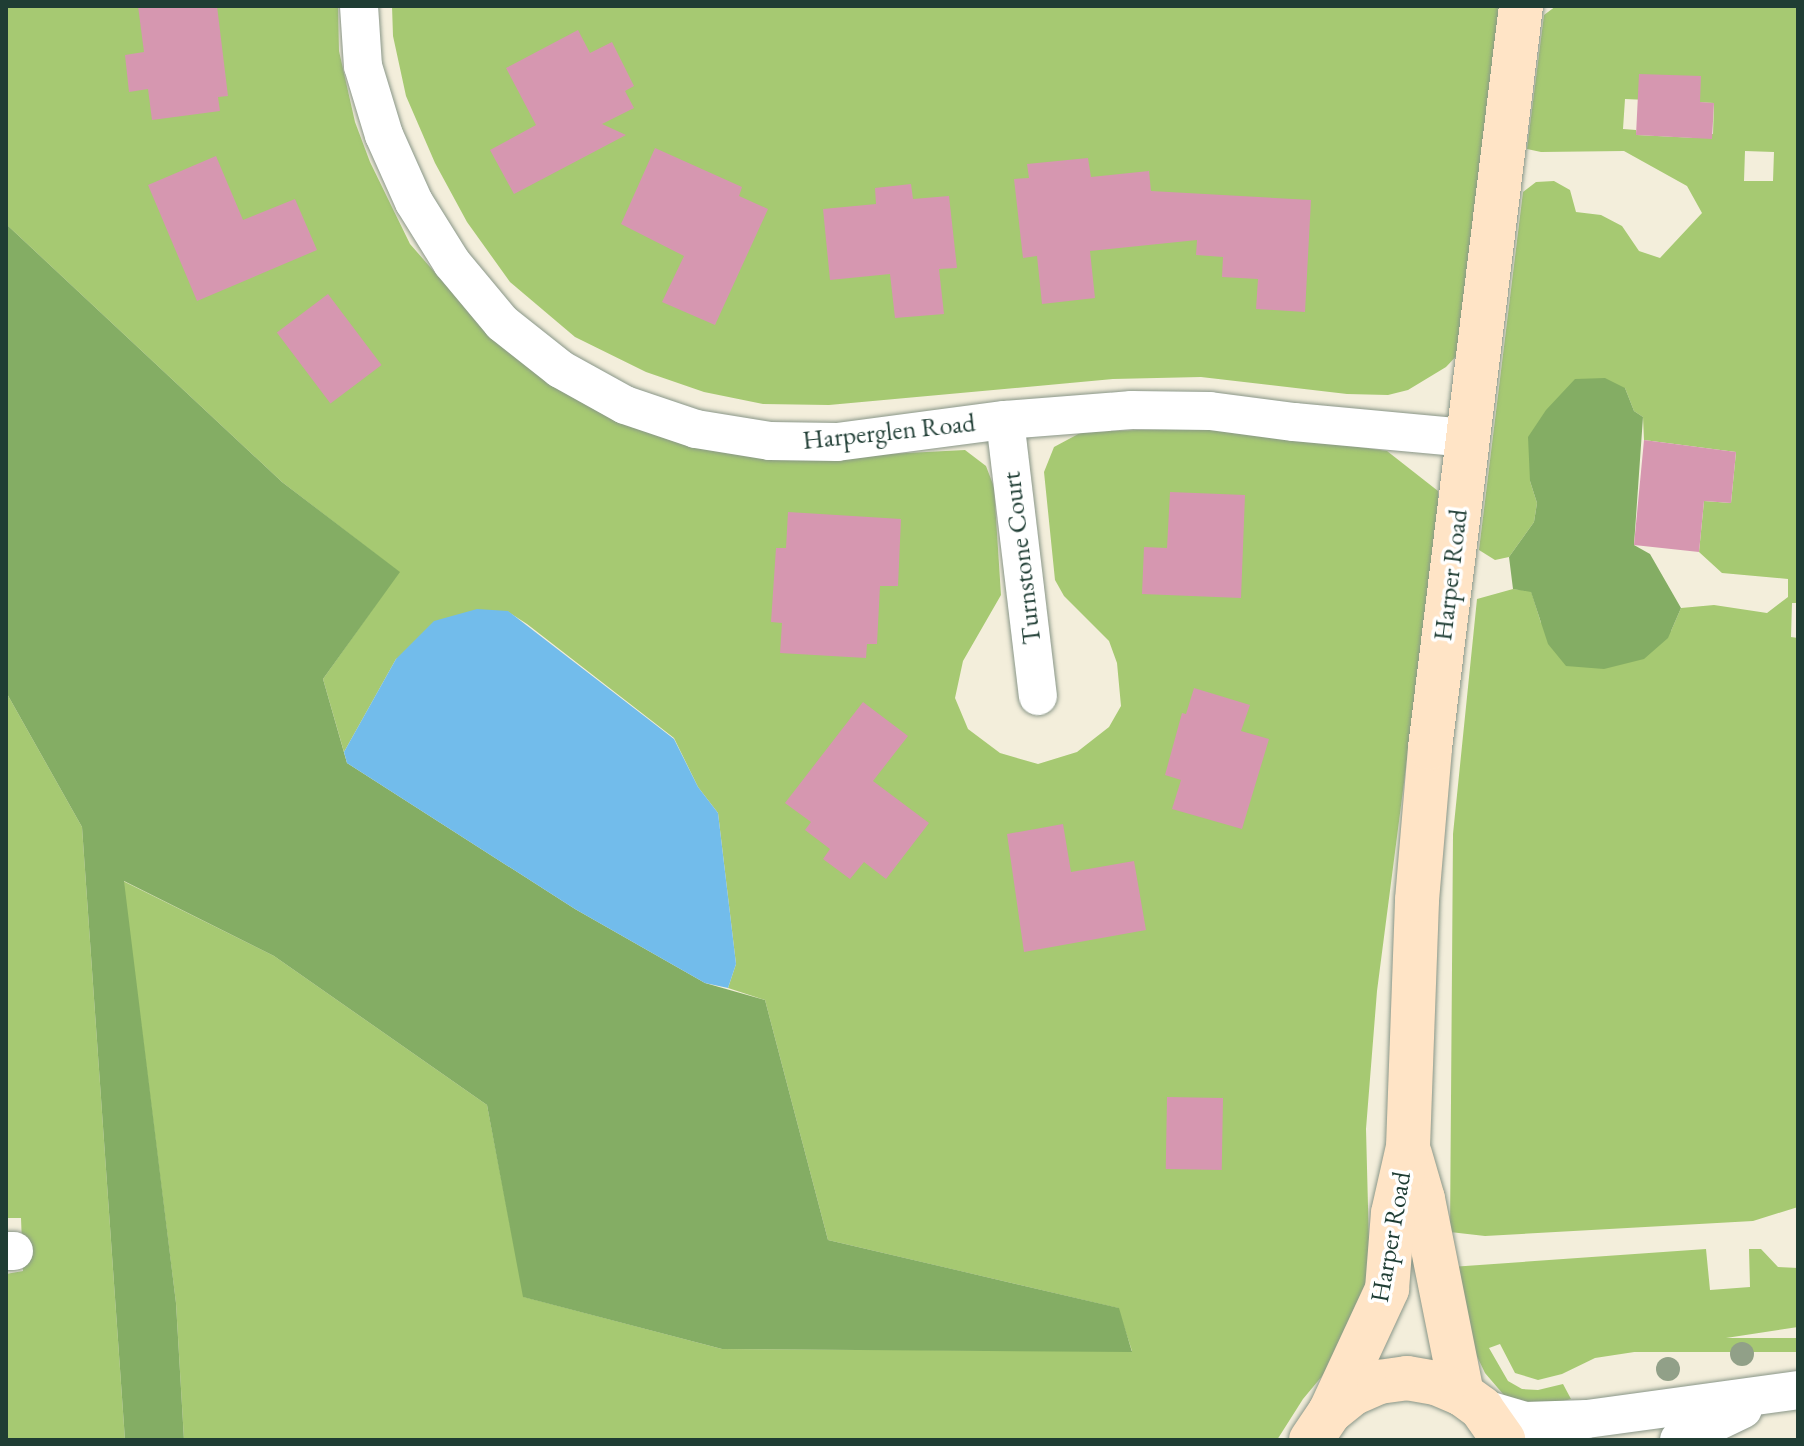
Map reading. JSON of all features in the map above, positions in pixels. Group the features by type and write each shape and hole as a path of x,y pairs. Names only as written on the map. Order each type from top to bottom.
{"main road":[{"name":"Harper Road","path":"1321,1426 1387,1289 1393,1213 1408,1147 1418,885 1434,719 1521,6"},
{"name":"Harper Road","path":"1408,1147 1482,1414"},
{"path":"1321,1426 1352,1394 1379,1382 1407,1378 1436,1383 1482,1414"}],"street":[{"name":"Harperglen Road","path":"359,6 363,66 384,135 414,202 452,263 502,323 560,369 625,405 696,429 770,441 837,442 1005,420 1132,410 1210,411 1468,438"},
{"name":"Turnstone Court","path":"1005,420 1038,696"},
{"path":"1482,1414 1525,1421 1587,1419 1784,1392"},
{"path":"1679,1440 1784,1392"}],"green space":[{"path":"6,6 338,6 339,51 355,122 370,162 410,244 465,307 536,374 791,459 965,450 986,466 994,487 1001,595 963,661 955,698 968,729 1000,753 1038,764 1077,752 1109,727 1121,706 1117,663 1109,641 1064,596 1055,580 1044,472 1054,447 1082,432 1220,427 1387,451 1438,491 1438,520 1377,991 1366,1129 1369,1245 1365,1303 1343,1351 1303,1399 1277,1440 184,1440 176,1303 123,881 274,956 487,1105 524,1297 722,1349 1132,1351 1118,1308 828,1240 765,1000 728,988 736,964 718,813 698,787 674,738 527,624 507,611 396,659 344,752 323,679 399,572 282,482 6,224"},
{"path":"392,6 1505,6 1462,350 1446,367 1408,390 1388,395 1347,394 1201,377 1113,379 829,405 763,404 704,392 646,372 575,337 510,282 467,222 435,163 406,96 393,36"},
{"path":"1556,6 1798,6 1798,603 1792,603 1791,637 1798,638 1798,1207 1753,1221 1485,1236 1450,1232 1453,834 1477,599 1513,589 1531,591 1541,623 1671,631 1681,608 1714,605 1767,613 1788,597 1788,579 1722,573 1699,552 1704,501 1731,503 1736,452 1644,440 1643,417 1634,411 1625,388 1530,481 1537,503 1534,522 1509,557 1495,560 1479,550 1523,192 1536,182 1554,181 1570,190 1576,212 1601,215 1622,226 1639,251 1660,258 1702,213 1687,186 1624,151 1541,152 1527,149 1544,15","holes":["1625,99 1714,103 1713,134 1698,133 1697,138 1637,135 1636,130 1623,129","1745,151 1774,152 1773,181 1744,181"]},
{"path":"6,224 282,482 400,572 323,679 347,763 575,909 705,983 765,1000 828,1240 1119,1308 1132,1352 722,1349 523,1297 487,1105 274,956 124,881 176,1303 184,1440 125,1440 82,827 6,692"},
{"path":"1605,378 1625,388 1634,411 1643,417 1634,545 1650,554 1681,608 1668,638 1644,659 1604,669 1566,666 1548,644 1531,592 1513,589 1509,557 1534,522 1537,503 1530,481 1528,437 1546,410 1575,379"},
{"path":"6,692 82,827 125,1440 6,1440 6,1274 23,1271 21,1218 6,1218"},
{"path":"1706,1249 1710,1290 1750,1287 1749,1249 1761,1249 1778,1267 1798,1268 1798,1327 1595,1358 1562,1374 1538,1380 1515,1373 1500,1344 1489,1348 1508,1381 1522,1389 1538,1390 1563,1384 1571,1399 1545,1406 1509,1401 1485,1373 1472,1346 1451,1267"},
{"path":"1603,1338 1798,1338 1798,1352 1603,1352"}],"water":[{"path":"477,609 508,611 674,739 698,787 718,813 736,964 728,988 705,983 575,909 347,763 344,752 396,659 434,621"}],"building":[{"path":"138,6 217,6 228,96 218,97 220,111 152,120 148,89 129,92 125,55 144,52"},
{"path":"578,30 590,53 612,42 634,86 625,91 634,108 602,124 626,135 514,194 490,150 536,125 506,68"},
{"path":"1639,74 1701,76 1700,102 1714,103 1712,139 1636,135"},
{"path":"655,148 742,187 739,196 768,209 715,325 662,302 684,256 621,224"},
{"path":"216,156 243,220 295,199 317,250 197,301 148,185"},
{"path":"1088,158 1091,177 1149,171 1151,191 1311,200 1305,312 1256,309 1258,279 1222,277 1223,257 1196,255 1197,240 1090,251 1095,298 1042,304 1037,256 1023,258 1014,179 1029,178 1027,164"},
{"path":"911,184 913,199 949,196 957,268 939,269 944,314 895,318 890,274 830,280 823,209 876,204 875,188"},
{"path":"328,294 382,365 330,404 277,333"},
{"path":"1644,440 1736,452 1731,503 1704,501 1699,552 1634,545"},
{"path":"1170,492 1245,495 1241,598 1142,594 1144,547 1167,548"},
{"path":"788,512 901,519 898,586 880,586 877,644 867,644 866,658 780,653 782,623 771,622 776,548 786,548"},
{"path":"1194,688 1250,705 1241,731 1269,739 1242,829 1172,809 1181,780 1165,775 1182,713 1186,714"},
{"path":"863,702 908,736 873,781 929,823 886,879 864,862 850,879 823,859 830,849 805,830 811,822 785,803"},
{"path":"1063,824 1071,872 1134,861 1146,930 1024,952 1007,834"},
{"path":"1167,1097 1223,1098 1222,1170 1166,1169"}]}
